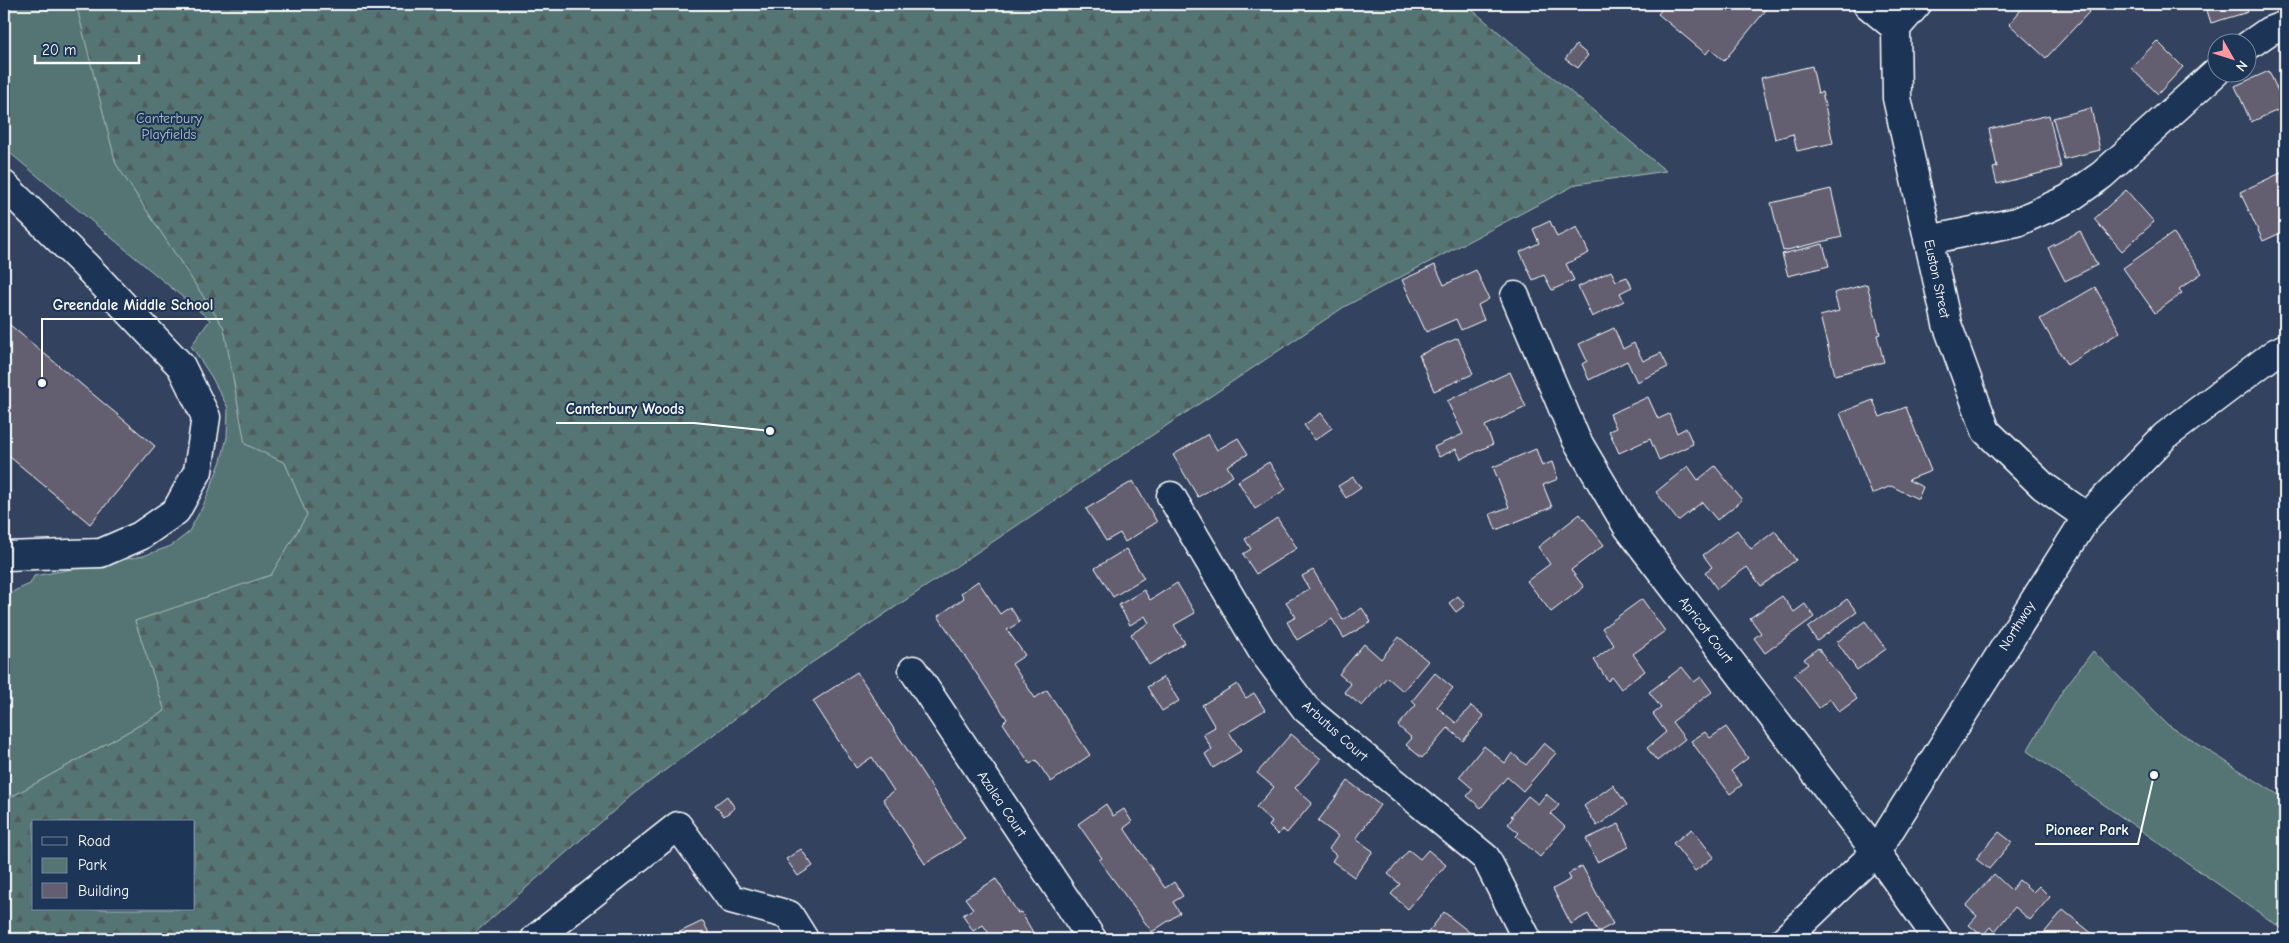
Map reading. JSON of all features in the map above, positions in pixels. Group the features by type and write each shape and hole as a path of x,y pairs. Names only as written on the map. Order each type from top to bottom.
{"street":[{"path":"1867,4 1896,28 1917,4"},
{"path":"2256,40 2269,31 2285,26"},
{"name":"Euston Street","path":"1896,28 1897,98 1928,240 1947,324 1986,431 2043,486 2087,517"},
{"path":"1928,240 2017,222 2068,199 2102,175 2206,81"},
{"path":"4,185 85,265 181,366 206,416 198,471 176,511 140,536 101,552 4,556"},
{"name":"Apricot Court","path":"1515,296 1576,439 1627,526 1876,852 1938,939"},
{"name":"Northway","path":"1785,939 1876,852 2087,517 2165,436 2275,353 2285,348"},
{"name":"Arbutus Court","path":"1171,496 1261,650 1306,709 1486,858 1527,939"},
{"name":"Azalea Court","path":"913,670 1092,939"},
{"path":"535,939 678,826 731,899 789,915 804,939"}],"green space":[{"name":"Canterbury Playfields","path":"4,4 507,4 448,554 4,801 4,604 14,591 30,584 34,576 143,556 171,546 188,533 203,506 221,461 227,437 228,408 211,376 191,346 210,320 4,148"},
{"path":"76,4 1465,4 1666,171 1577,184 1344,307 798,672 633,794 468,939 4,939 4,801 165,711 135,621 271,575 307,515 285,463 245,444 224,328 116,164"},
{"path":"2093,651 2168,725 2285,799 2285,923 2281,928 2027,751 2063,690"}],"building":[{"path":"1666,4 1738,4 1740,6 1742,4 1759,4 1766,10 1724,61 1710,49 1706,54 1658,14"},
{"path":"2026,4 2082,4 2090,11 2046,58 2009,24"},
{"path":"2205,4 2246,4 2248,12 2211,23"},
{"path":"2157,41 2183,67 2158,94 2131,68"},
{"path":"1576,45 1588,55 1578,68 1565,59"},
{"path":"1812,66 1818,93 1822,92 1833,143 1797,151 1793,134 1775,139 1761,78"},
{"path":"2269,71 2285,107 2251,122 2235,86 2244,82 2256,82 2256,77"},
{"path":"2091,108 2100,150 2064,159 2053,118"},
{"path":"2049,115 2061,168 1997,184 1993,168 1997,167 1989,129"},
{"path":"2285,171 2285,231 2263,241 2240,192"},
{"path":"1831,189 1842,237 1783,251 1771,203"},
{"path":"2126,190 2154,222 2122,251 2094,219"},
{"path":"1550,221 1557,237 1577,227 1589,253 1566,264 1574,280 1552,290 1544,275 1533,280 1520,252 1539,243 1533,229"},
{"path":"2080,231 2097,265 2065,281 2048,248"},
{"path":"2173,233 2202,273 2179,289 2182,293 2155,313 2123,268"},
{"path":"1823,244 1829,266 1788,276 1782,254"},
{"path":"1435,265 1444,285 1476,270 1489,299 1478,305 1484,320 1461,330 1456,319 1426,332 1402,280"},
{"path":"1611,271 1616,281 1627,277 1632,287 1620,293 1624,301 1592,317 1578,287"},
{"path":"1867,284 1880,334 1877,335 1884,362 1835,375 1820,316 1839,311 1834,293"},
{"path":"2095,287 2120,332 2067,365 2040,319"},
{"path":"4,320 155,446 90,524 4,452"},
{"path":"1614,328 1623,349 1634,343 1643,361 1661,353 1668,367 1637,382 1627,361 1589,380 1582,364 1587,361 1579,344"},
{"path":"1458,338 1473,374 1434,391 1419,355"},
{"path":"1510,372 1526,407 1485,426 1493,444 1461,459 1456,449 1439,457 1434,447 1463,434 1447,401"},
{"path":"1648,397 1658,419 1669,414 1677,433 1686,428 1693,444 1659,460 1650,439 1619,453 1609,431 1616,428 1610,414"},
{"path":"1873,400 1880,417 1906,407 1931,471 1908,480 1923,487 1918,499 1891,486 1872,494 1840,413"},
{"path":"1321,413 1332,428 1315,440 1304,425"},
{"path":"1208,434 1217,450 1238,438 1248,454 1227,466 1233,476 1198,497 1173,455"},
{"path":"1536,449 1542,466 1552,462 1558,479 1543,485 1552,507 1496,530 1490,514 1509,507 1493,467"},
{"path":"1269,462 1286,489 1255,509 1238,481"},
{"path":"1688,466 1698,480 1715,466 1742,500 1717,520 1702,502 1678,521 1656,492"},
{"path":"1353,477 1361,488 1346,498 1338,486"},
{"path":"1133,481 1157,522 1125,542 1120,533 1106,541 1086,509"},
{"path":"1580,514 1604,545 1571,570 1584,587 1551,612 1527,581 1550,564 1538,547"},
{"path":"1277,518 1297,548 1256,574 1243,554 1251,549 1245,539"},
{"path":"1737,530 1751,549 1775,531 1796,560 1761,586 1747,567 1717,589 1705,572 1712,567 1703,555"},
{"path":"1126,549 1144,578 1113,597 1095,568"},
{"path":"1313,570 1343,620 1362,608 1371,622 1344,638 1332,619 1297,640 1287,622 1296,617 1286,602 1309,589 1302,576"},
{"path":"978,581 1000,614 1010,607 1020,622 1007,630 1025,655 1012,664 1035,698 1047,690 1090,755 1051,782 1036,760 1030,764 1003,723 1007,719 938,616 964,598 961,593"},
{"path":"1177,583 1195,613 1174,625 1185,643 1149,665 1131,634 1149,623 1145,616 1130,625 1119,605 1144,590 1150,600"},
{"path":"1458,596 1465,605 1456,612 1449,603"},
{"path":"1782,596 1794,612 1805,604 1814,617 1765,653 1754,638 1761,633 1750,618"},
{"path":"1642,599 1665,631 1633,654 1645,671 1621,689 1612,677 1608,681 1594,660 1614,645 1602,628"},
{"path":"1847,599 1857,612 1817,641 1808,628"},
{"path":"1865,621 1886,649 1857,670 1837,642"},
{"path":"1399,637 1428,661 1403,691 1387,677 1362,706 1344,692 1351,684 1339,674 1364,644 1381,659"},
{"path":"1818,648 1857,699 1839,712 1830,699 1819,708 1794,675 1808,664 1804,659"},
{"path":"1682,667 1694,682 1701,677 1712,692 1672,722 1685,739 1657,761 1647,748 1666,732 1653,714 1661,708 1649,692"},
{"path":"857,672 965,839 925,864 883,799 894,791 872,757 856,768 813,701"},
{"path":"1435,673 1453,688 1437,707 1456,723 1471,706 1484,716 1463,741 1448,728 1422,758 1406,745 1412,738 1398,726 1416,705 1412,701"},
{"path":"1164,677 1179,701 1162,711 1147,687"},
{"path":"1237,684 1246,698 1254,693 1265,710 1229,732 1241,751 1213,768 1205,754 1212,749 1203,734 1215,727 1202,705"},
{"path":"1726,727 1748,758 1731,771 1742,785 1730,794 1691,741 1705,732 1710,738"},
{"path":"1291,734 1321,759 1295,788 1312,803 1287,833 1282,829 1278,835 1269,826 1272,822 1256,807 1274,787 1257,773"},
{"path":"1544,743 1556,753 1523,791 1507,777 1481,808 1467,796 1473,789 1459,777 1484,746 1505,763 1512,753 1526,765"},
{"path":"1348,781 1380,805 1356,839 1373,851 1354,877 1332,861 1336,855 1329,849 1338,836 1318,821"},
{"path":"1613,785 1627,805 1597,826 1584,806"},
{"path":"1546,794 1559,805 1551,814 1565,827 1540,857 1516,836 1519,833 1508,824 1513,817 1511,816 1528,796 1538,804"},
{"path":"727,796 735,808 724,816 715,805"},
{"path":"1106,804 1113,816 1124,809 1132,822 1124,828 1165,888 1174,882 1183,896 1173,902 1180,913 1152,932 1099,860 1102,858 1078,824"},
{"path":"1619,824 1629,847 1597,862 1586,839"},
{"path":"1692,829 1714,857 1695,871 1673,843"},
{"path":"1999,832 2012,842 1989,869 1976,859"},
{"path":"801,849 813,866 798,876 786,859"},
{"path":"1409,850 1420,859 1428,850 1446,865 1408,909 1391,894 1400,884 1388,874"},
{"path":"1582,866 1613,924 1598,932 1588,914 1571,924 1553,889 1571,879 1568,874"},
{"path":"1994,874 2011,890 2019,880 2033,892 2039,886 2050,897 2030,920 2015,907 1995,931 1990,927 1982,936 1969,925 1977,916 1966,906"},
{"path":"996,879 1018,913 1021,912 1037,939 993,939 983,925 973,931 963,915 973,909 965,898"},
{"path":"2063,910 2099,939 2039,939"},
{"path":"1444,912 1478,939 1423,939"},
{"path":"703,921 712,939 665,939"}],"place":[{"name":"Greendale Middle School","path":"42,383"},
{"name":"Canterbury Woods","path":"770,431"},
{"name":"Pioneer Park","path":"2154,775"}]}
